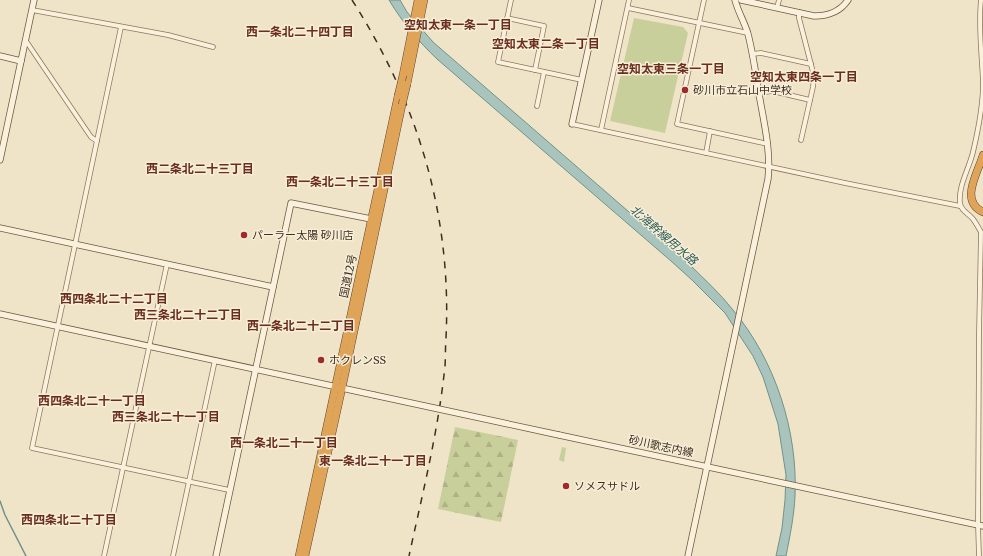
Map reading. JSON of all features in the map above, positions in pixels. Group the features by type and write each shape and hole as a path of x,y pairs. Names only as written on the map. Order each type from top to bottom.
{"highway":[{"name":"国道12号","path":"418,0 419,11"},
{"name":"国道12号","path":"299,556 334,387 398,96 419,11 424,0"},
{"name":"国道12号","path":"305,556 407,84 412,42"},
{"path":"983,155 970,194 973,204 983,212"}],"street":[{"path":"0,160 34,0"},
{"path":"511,0 498,62 582,80"},
{"path":"599,0 572,124 960,206"},
{"path":"602,130 629,0"},
{"path":"704,0 677,124 768,144"},
{"path":"688,556 770,166 768,144 748,33 736,6 735,0"},
{"path":"741,0 814,16 830,14 837,11 848,0"},
{"path":"777,8 779,0"},
{"path":"980,556 981,232 973,219 964,212 960,206 961,189 974,148 982,96 981,0"},
{"path":"628,8 748,33"},
{"path":"32,10 168,36 213,47"},
{"path":"799,12 799,18 814,76 801,140"},
{"path":"507,18 544,26 534,70"},
{"path":"121,27 32,448 230,490"},
{"path":"26,41 91,137 97,141"},
{"path":"752,54 761,54 811,64"},
{"path":"0,56 21,61"},
{"path":"537,106 544,72"},
{"path":"759,93 772,91 810,100"},
{"path":"706,153 710,132"},
{"path":"216,556 291,203 371,219"},
{"path":"0,228 273,287"},
{"path":"104,556 167,264"},
{"name":"砂川歌志内線","path":"0,314 981,525"},
{"path":"173,556 215,360"}],"green space":[{"path":"634,18 683,27 688,33 665,133 610,121"},
{"path":"455,427 518,440 501,522 438,509"},
{"path":"562,447 566,448 564,462 559,460"}],"water":[{"path":"389,0 400,0 407,12 433,42 689,264 723,298 748,330 761,351 772,374 781,397 788,422 795,471 795,496 793,518 786,556 776,556 782,528 786,475 778,424 763,377 753,356 725,313 671,261 437,59 411,31"}],"waterway":[{"path":"0,501 5,515 26,556"}],"railway":[{"path":"352,0 375,39 395,79 412,120 426,162 436,205 443,248 446,293 445,370 433,443 409,556"}],"place":[{"name":"砂川市立石山中学校","path":"685,90"},
{"name":"パーラー太陽 砂川店","path":"244,235"},
{"name":"ホクレンSS","path":"321,360"},
{"name":"ソメスサドル","path":"566,486"}],"district":[{"name":"空知太東一条一丁目","path":"458,24"},
{"name":"西一条北二十四丁目","path":"300,31"},
{"name":"空知太東二条一丁目","path":"546,43"},
{"name":"空知太東三条一丁目","path":"671,68"},
{"name":"空知太東四条一丁目","path":"804,76"},
{"name":"西二条北二十三丁目","path":"200,168"},
{"name":"西一条北二十三丁目","path":"340,181"},
{"name":"西四条北二十二丁目","path":"114,298"},
{"name":"西三条北二十二丁目","path":"188,314"},
{"name":"西一条北二十二丁目","path":"301,325"},
{"name":"西四条北二十一丁目","path":"92,400"},
{"name":"西三条北二十一丁目","path":"166,416"},
{"name":"西一条北二十一丁目","path":"284,442"},
{"name":"東一条北二十一丁目","path":"373,460"},
{"name":"西四条北二十丁目","path":"69,519"}],"water label":[{"name":"北海幹線用水路","path":"664,235"}]}
